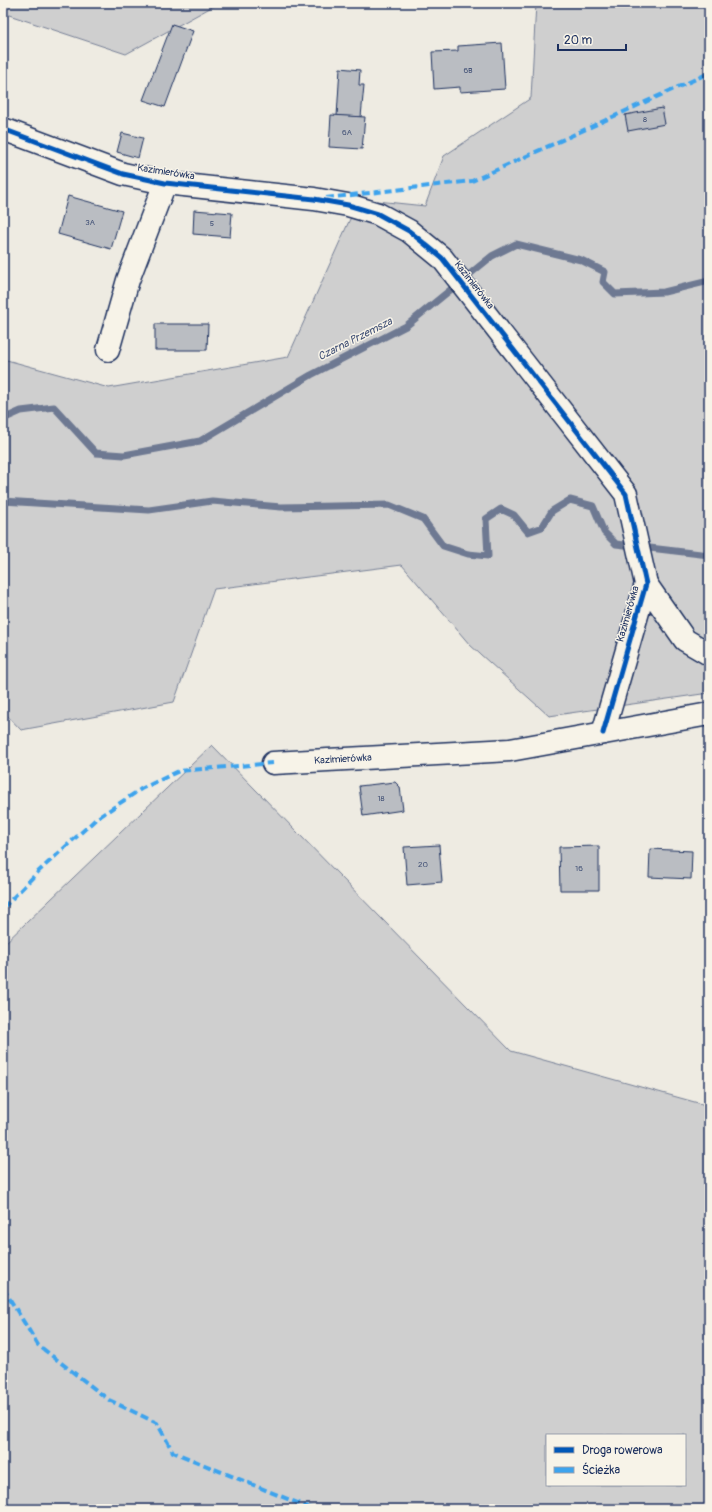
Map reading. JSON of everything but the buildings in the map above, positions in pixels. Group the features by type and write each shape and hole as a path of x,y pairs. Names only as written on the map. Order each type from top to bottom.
{"street":[{"name":"Kazimierówka","path":"3,129 122,174 165,183 314,199 348,205 378,214 409,231 442,258 626,494 646,584 685,640 709,654"},
{"name":"Kazimierówka","path":"108,350 128,280 165,183"},
{"name":"Kazimierówka","path":"603,733 646,584"},
{"name":"Kazimierówka","path":"273,763 510,750 709,714"}],"shaded area":[{"path":"3,3 219,3 126,54 3,13"},
{"path":"536,3 709,3 709,693 549,716 470,645 402,565 214,589 174,702 21,730 3,711 3,359 109,388 288,357 350,219 377,201 425,206 444,156 531,98"},
{"path":"212,745 511,1051 709,1106 709,1509 3,1509 3,945"}],"waterway":[{"name":"Czarna Przemsza","path":"3,419 21,411 54,407 96,453 124,455 200,441 311,375 406,326 492,256 516,244 581,260 605,272 603,282 615,294 664,292 709,281"},
{"path":"3,501 149,510 212,501 281,507 389,505 423,519 443,546 468,554 488,556 486,519 501,509 514,515 528,532 542,527 552,511 570,500 593,506 604,532 616,544 709,555"}],"marked path":[{"path":"326,198 472,181 709,73"},
{"path":"3,908 39,871 96,819 141,789 179,771 273,763"},
{"path":"3,1288 38,1345 109,1400 157,1423 173,1452 312,1509"}],"cycle path":[{"path":"3,129 123,174 165,183 314,199 348,205 378,214 409,231 442,258 626,494 646,584 603,733"}]}
